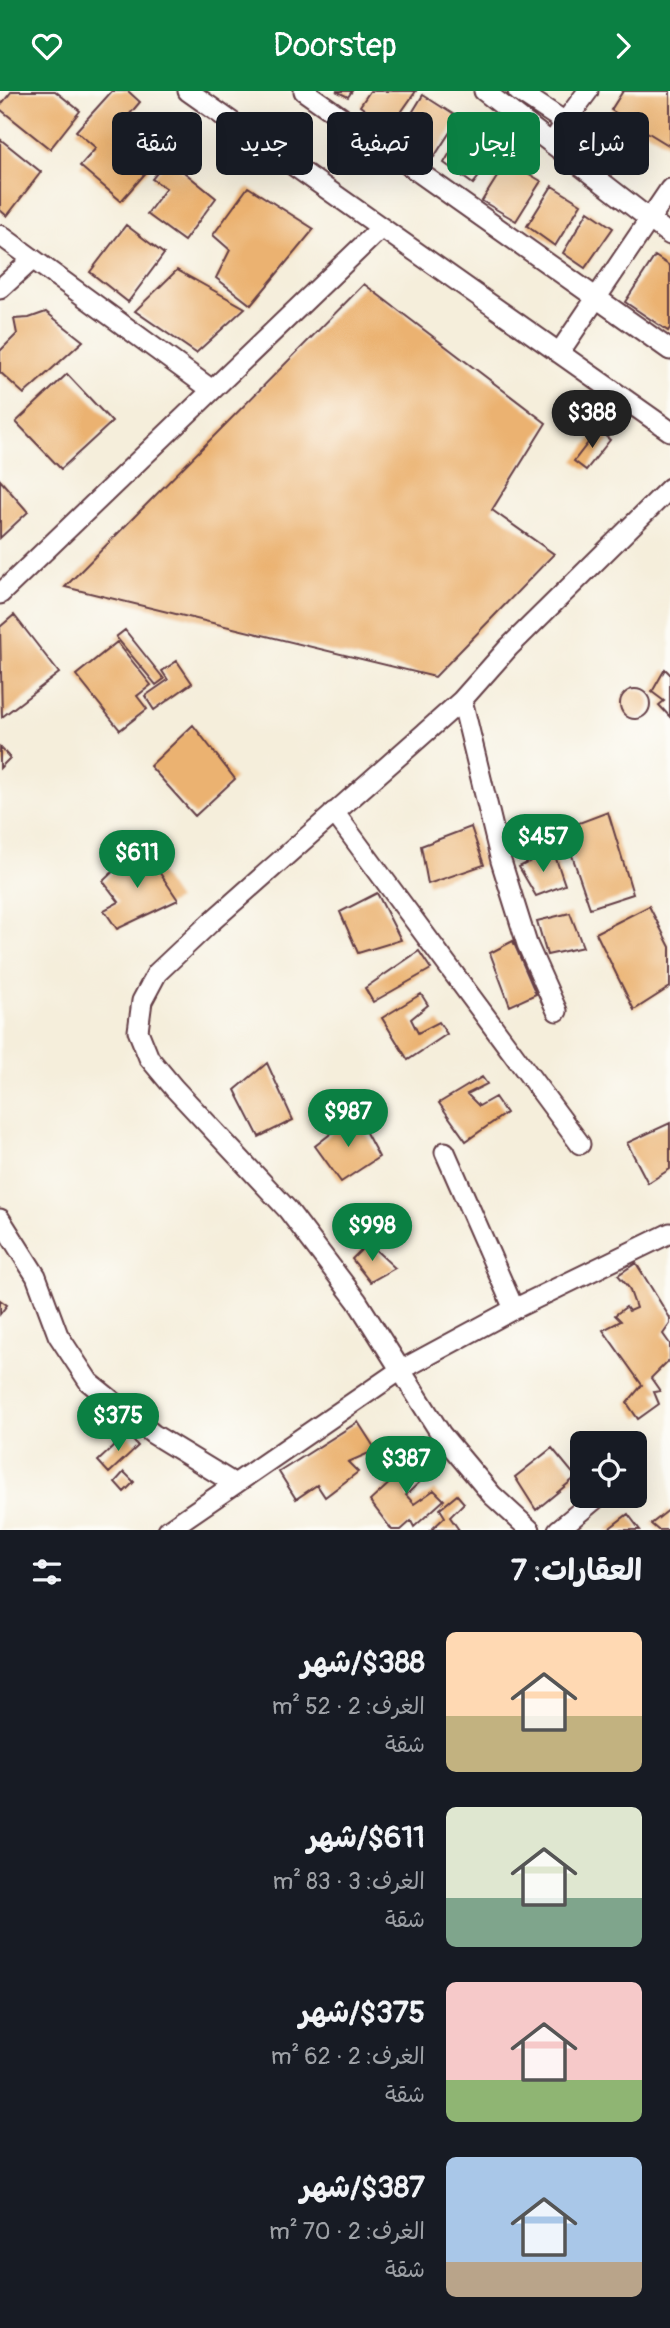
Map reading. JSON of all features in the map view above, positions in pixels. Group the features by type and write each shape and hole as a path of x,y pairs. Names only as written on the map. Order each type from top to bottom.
{"street":[{"path":"304,91 670,350"},
{"path":"484,91 670,235"},
{"path":"518,91 554,115"},
{"path":"572,112 588,91"},
{"path":"198,94 670,431"},
{"path":"559,353 670,190"},
{"path":"0,594 381,227"},
{"path":"0,235 212,390"},
{"path":"0,289 33,259"},
{"path":"530,1530 492,1495 441,1434 357,1300 288,1210 149,1058 138,1031 142,1001 157,972 462,699 509,647 670,488"},
{"path":"462,699 501,861 527,944 557,1011"},
{"path":"334,812 580,1143"},
{"path":"446,1152 514,1309"},
{"path":"0,1219 36,1276 58,1335 89,1382 153,1434 235,1484"},
{"path":"168,1530 400,1371 514,1309 670,1233"},
{"path":"558,1530 585,1508"}],"building":[{"path":"12,91 55,91 80,111 50,149 0,109"},
{"path":"112,91 128,91 140,102 132,112 112,112 112,175 144,175 121,201 80,166 96,148 76,131"},
{"path":"336,91 352,91 348,97"},
{"path":"370,91 416,91 401,112 368,112 360,106"},
{"path":"623,91 670,91 670,146 649,133 649,112 611,110"},
{"path":"423,95 450,112 447,112 447,137 434,157 433,112 413,112"},
{"path":"0,139 41,172 7,216 0,210"},
{"path":"155,175 188,175 216,198 184,241 147,214 166,188 152,179"},
{"path":"461,175 480,175 473,184"},
{"path":"498,175 531,175 541,181 516,221 482,201"},
{"path":"552,186 581,204 555,246 527,226"},
{"path":"248,187 314,229 251,305 216,278 230,250 213,235"},
{"path":"588,211 613,228 585,268 563,253"},
{"path":"126,225 164,254 128,302 90,272"},
{"path":"655,256 670,266 668,331 625,302"},
{"path":"177,270 245,308 196,353 135,311"},
{"path":"364,284 546,423 492,510 554,554 435,677 65,587"},
{"path":"46,312 83,341 24,394 0,372 0,351 17,334 14,319 29,318"},
{"path":"67,374 112,422 61,469 16,422"},
{"path":"598,430 610,440 586,470 574,461"},
{"path":"0,480 28,512 0,538"},
{"path":"14,615 59,673 2,717 0,627"},
{"path":"125,630 164,679 156,685 116,637"},
{"path":"117,642 151,685 137,696 147,709 120,730 76,675"},
{"path":"177,661 192,683 154,710 145,696 168,680 162,671"},
{"path":"665,669 670,674 670,717 659,705 664,701 652,692"},
{"path":"635,689 646,693 650,704 646,715 635,719 624,715 620,704 624,693"},
{"path":"193,725 235,779 195,816 150,766"},
{"path":"0,747 10,758 0,768"},
{"path":"608,812 633,894 590,908 563,829"},
{"path":"471,827 484,865 428,884 421,846"},
{"path":"141,845 178,900 117,929 104,910 119,902 103,881"},
{"path":"553,850 565,885 536,896 519,867"},
{"path":"377,893 401,940 358,953 340,912"},
{"path":"649,906 670,947 670,987 634,1010 596,933"},
{"path":"570,913 583,947 547,955 537,921"},
{"path":"513,941 536,994 510,1006 490,953"},
{"path":"419,951 431,969 373,1002 365,988"},
{"path":"421,994 428,1005 411,1019 418,1033 439,1022 447,1034 408,1060 382,1018"},
{"path":"267,1063 293,1120 259,1137 235,1090"},
{"path":"482,1077 487,1084 467,1094 479,1106 495,1097 506,1113 466,1141 439,1103"},
{"path":"356,1114 379,1157 341,1182 315,1146"},
{"path":"670,1123 670,1169 648,1183 627,1143"},
{"path":"368,1243 395,1268 370,1282 352,1259"},
{"path":"636,1263 670,1318 670,1324 663,1334 670,1344 670,1359 651,1378 660,1391 654,1392 659,1404 638,1419 627,1403 642,1385 603,1330 621,1321 615,1315 626,1307 629,1311 636,1308 629,1288 618,1275"},
{"path":"0,1300 7,1305 0,1314"},
{"path":"358,1422 376,1450 348,1462 358,1472 325,1497 317,1485 296,1499 279,1472"},
{"path":"127,1434 138,1446 109,1473 98,1461"},
{"path":"418,1443 427,1453 413,1463 425,1477 406,1495 414,1504 434,1490 444,1500 414,1527 411,1521 401,1530 392,1530 370,1501 407,1467 402,1459"},
{"path":"552,1448 570,1470 570,1482 536,1510 515,1477"},
{"path":"124,1472 134,1482 124,1492 115,1482"},
{"path":"457,1495 464,1503 450,1517 459,1530 431,1530 445,1517 440,1509"},
{"path":"670,1509 670,1530 658,1530 651,1524"},
{"path":"628,1514 640,1530 607,1530"}]}
